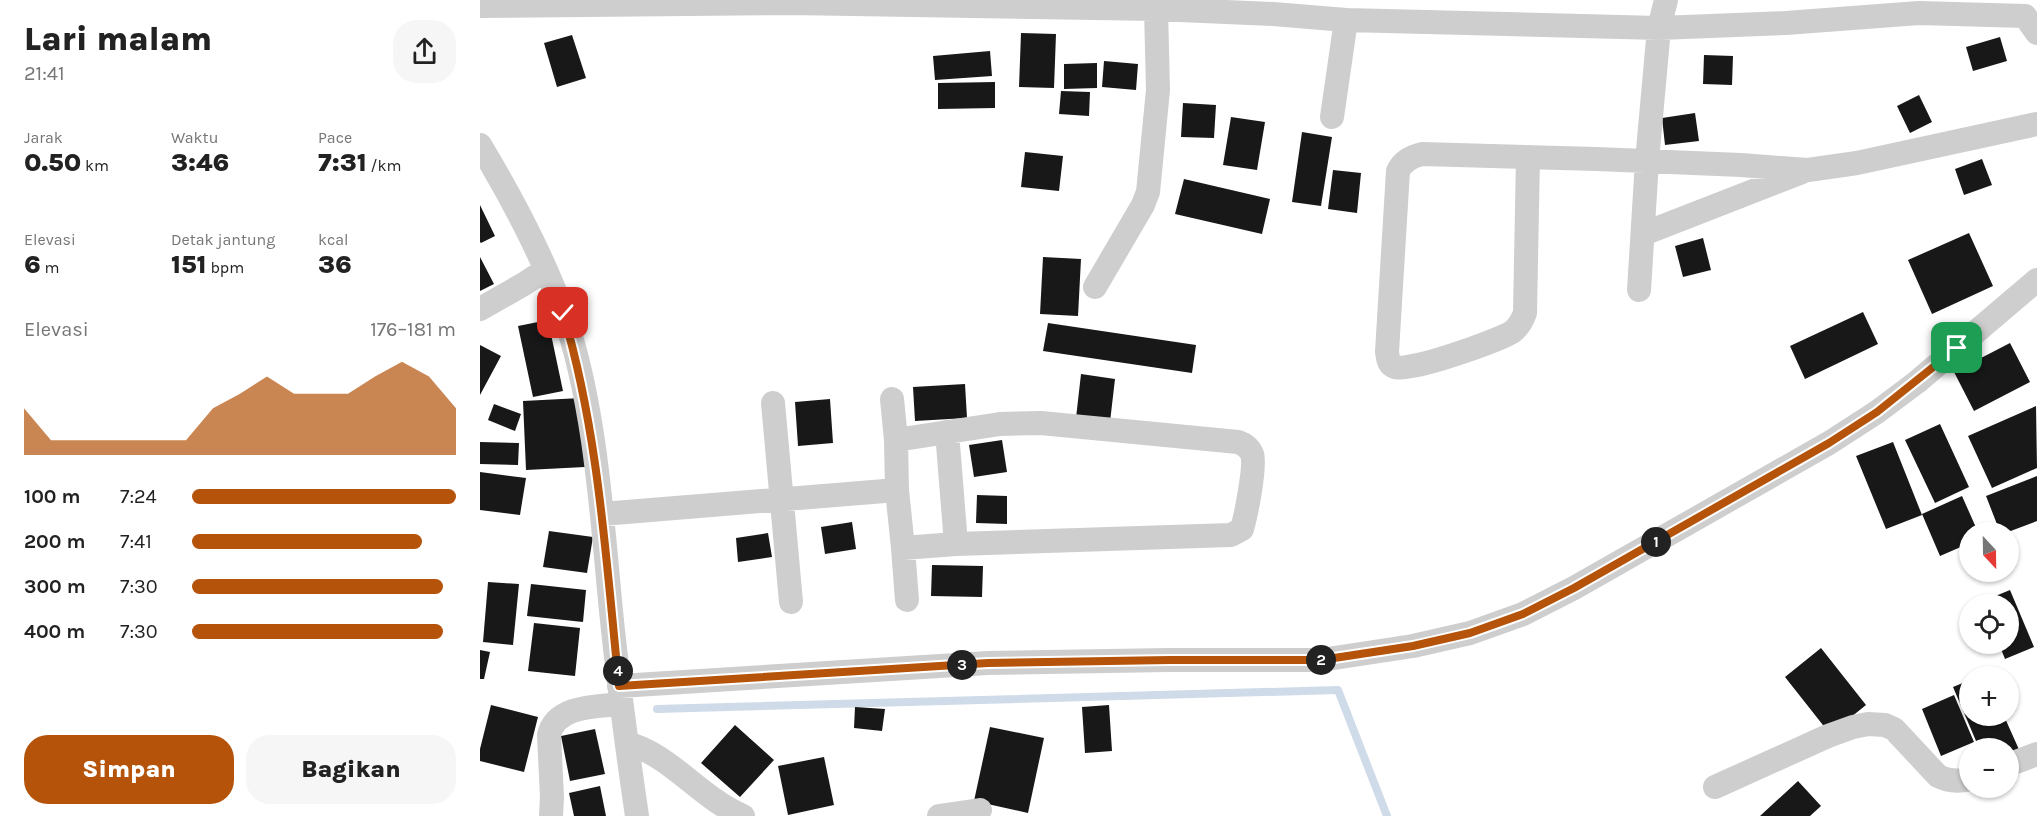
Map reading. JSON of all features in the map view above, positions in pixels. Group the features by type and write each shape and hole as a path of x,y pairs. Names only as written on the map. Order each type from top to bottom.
{"street":[{"path":"1640,290 1647,161 1659,28 1666,0"},
{"path":"480,6 792,3 1156,9 1273,7 1346,20 1659,28 1786,23 1919,7 2031,16"},
{"path":"1095,287 1143,206 1148,192 1158,90 1156,9"},
{"path":"1332,117 1346,20"},
{"path":"1528,157 1525,313 1521,322 1511,333 1498,339 1408,368 1392,366 1388,362 1388,352 1398,171 1401,165 1409,159 1422,154 1528,157 1647,161 1808,170 1857,163 2037,124"},
{"path":"480,145 515,208 563,313 585,398 602,514 620,695 637,816"},
{"path":"1642,234 1808,170"},
{"path":"480,309 545,270"},
{"path":"551,816 550,727 561,715 620,695 988,663 1321,660 1413,646 1470,633 1523,614 1574,588 1829,443 1877,412 2037,280"},
{"path":"892,399 897,440 897,490 907,600"},
{"path":"773,404 791,602"},
{"path":"897,440 1000,424 1041,423 1238,442 1251,452 1254,463 1243,527 1234,535 956,544 903,548"},
{"path":"947,432 956,544"},
{"path":"602,514 897,490"},
{"path":"1715,787 1828,736 1868,724 1885,725 1894,729 1938,776 1959,782"},
{"path":"627,743 650,751 733,815"},
{"path":"2019,761 2037,754"},
{"path":"939,816 980,810"}],"building":[{"path":"1021,33 1056,34 1054,88 1019,87"},
{"path":"572,35 586,78 557,87 544,43"},
{"path":"2000,37 2007,61 1973,71 1966,47"},
{"path":"990,51 992,76 935,80 933,56"},
{"path":"1704,55 1733,56 1732,85 1703,84"},
{"path":"1104,61 1138,64 1136,90 1102,87"},
{"path":"1097,63 1097,88 1064,89 1064,64"},
{"path":"995,82 995,108 938,109 938,83"},
{"path":"1061,91 1090,92 1089,116 1059,114"},
{"path":"1919,95 1932,122 1910,133 1897,106"},
{"path":"1183,103 1216,105 1214,138 1181,137"},
{"path":"1695,113 1699,141 1665,145 1662,118"},
{"path":"1231,117 1265,122 1257,170 1223,165"},
{"path":"1302,132 1332,137 1321,206 1292,202"},
{"path":"1025,152 1063,156 1059,191 1021,187"},
{"path":"1982,159 1992,185 1964,195 1955,169"},
{"path":"1333,170 1361,173 1357,213 1328,209"},
{"path":"1184,179 1270,199 1262,234 1175,214"},
{"path":"480,205 495,236 481,243 480,242"},
{"path":"1969,233 1993,286 1932,314 1908,260"},
{"path":"1703,238 1711,270 1683,277 1675,246"},
{"path":"480,257 494,284 480,291"},
{"path":"1043,257 1081,259 1078,316 1040,314"},
{"path":"1863,312 1878,344 1805,379 1790,346"},
{"path":"548,320 563,391 533,397 518,326"},
{"path":"1048,323 1196,345 1192,373 1043,351"},
{"path":"2010,343 2030,382 1974,411 1954,372"},
{"path":"480,345 501,356 480,395"},
{"path":"1081,374 1115,379 1110,422 1076,418"},
{"path":"965,384 967,418 915,421 913,387"},
{"path":"581,398 585,467 526,470 523,401"},
{"path":"830,399 833,443 798,446 795,402"},
{"path":"494,404 521,414 515,431 488,420"},
{"path":"2036,406 2037,468 1992,488 1968,436"},
{"path":"1940,424 1969,487 1935,503 1905,440"},
{"path":"1002,440 1007,472 974,477 969,445"},
{"path":"480,442 519,443 518,465 480,464"},
{"path":"1893,442 1922,515 1886,529 1856,456"},
{"path":"480,472 526,478 520,515 480,510"},
{"path":"2037,476 2037,521 2019,528 2019,522 1996,522 1986,496"},
{"path":"977,495 1007,496 1007,524 976,523"},
{"path":"1962,496 1974,522 1959,522 1959,548 1940,556 1922,514"},
{"path":"852,522 856,549 825,554 821,527"},
{"path":"549,531 593,537 587,573 543,567"},
{"path":"768,533 772,557 738,562 736,538"},
{"path":"932,565 983,566 982,597 931,596"},
{"path":"488,582 519,584 513,645 483,642"},
{"path":"531,584 586,590 583,622 527,616"},
{"path":"2010,590 2012,594 2000,594"},
{"path":"2019,611 2034,647 2019,653"},
{"path":"534,623 580,628 575,676 528,671"},
{"path":"1821,648 1866,705 1830,734 1785,677"},
{"path":"480,650 490,652 484,679 480,679"},
{"path":"2003,654 2017,654 2005,659"},
{"path":"1959,685 1959,701 1953,687"},
{"path":"1954,695 1959,707 1959,726 1967,726 1972,738 1959,738 1959,748 1941,756 1922,709"},
{"path":"491,705 538,717 524,772 480,761 480,749"},
{"path":"1109,705 1112,751 1085,753 1082,707"},
{"path":"855,707 885,709 882,731 854,728"},
{"path":"735,725 774,760 740,797 701,763"},
{"path":"1970,726 2008,726 2014,738 1975,738"},
{"path":"990,727 1044,738 1028,813 974,801"},
{"path":"595,729 605,774 570,781 561,736"},
{"path":"824,757 834,805 788,815 778,766"},
{"path":"1798,781 1821,806 1810,816 1760,816"},
{"path":"600,786 606,816 574,816 569,793"}],"waterway":[{"path":"657,709 1338,690 1387,816"}],"route":[{"path":"563,313 575,352 593,450 602,514 619,686 988,663 1321,660 1413,646 1470,633 1523,614 1574,588 1829,443 1877,412 1957,348"}]}
